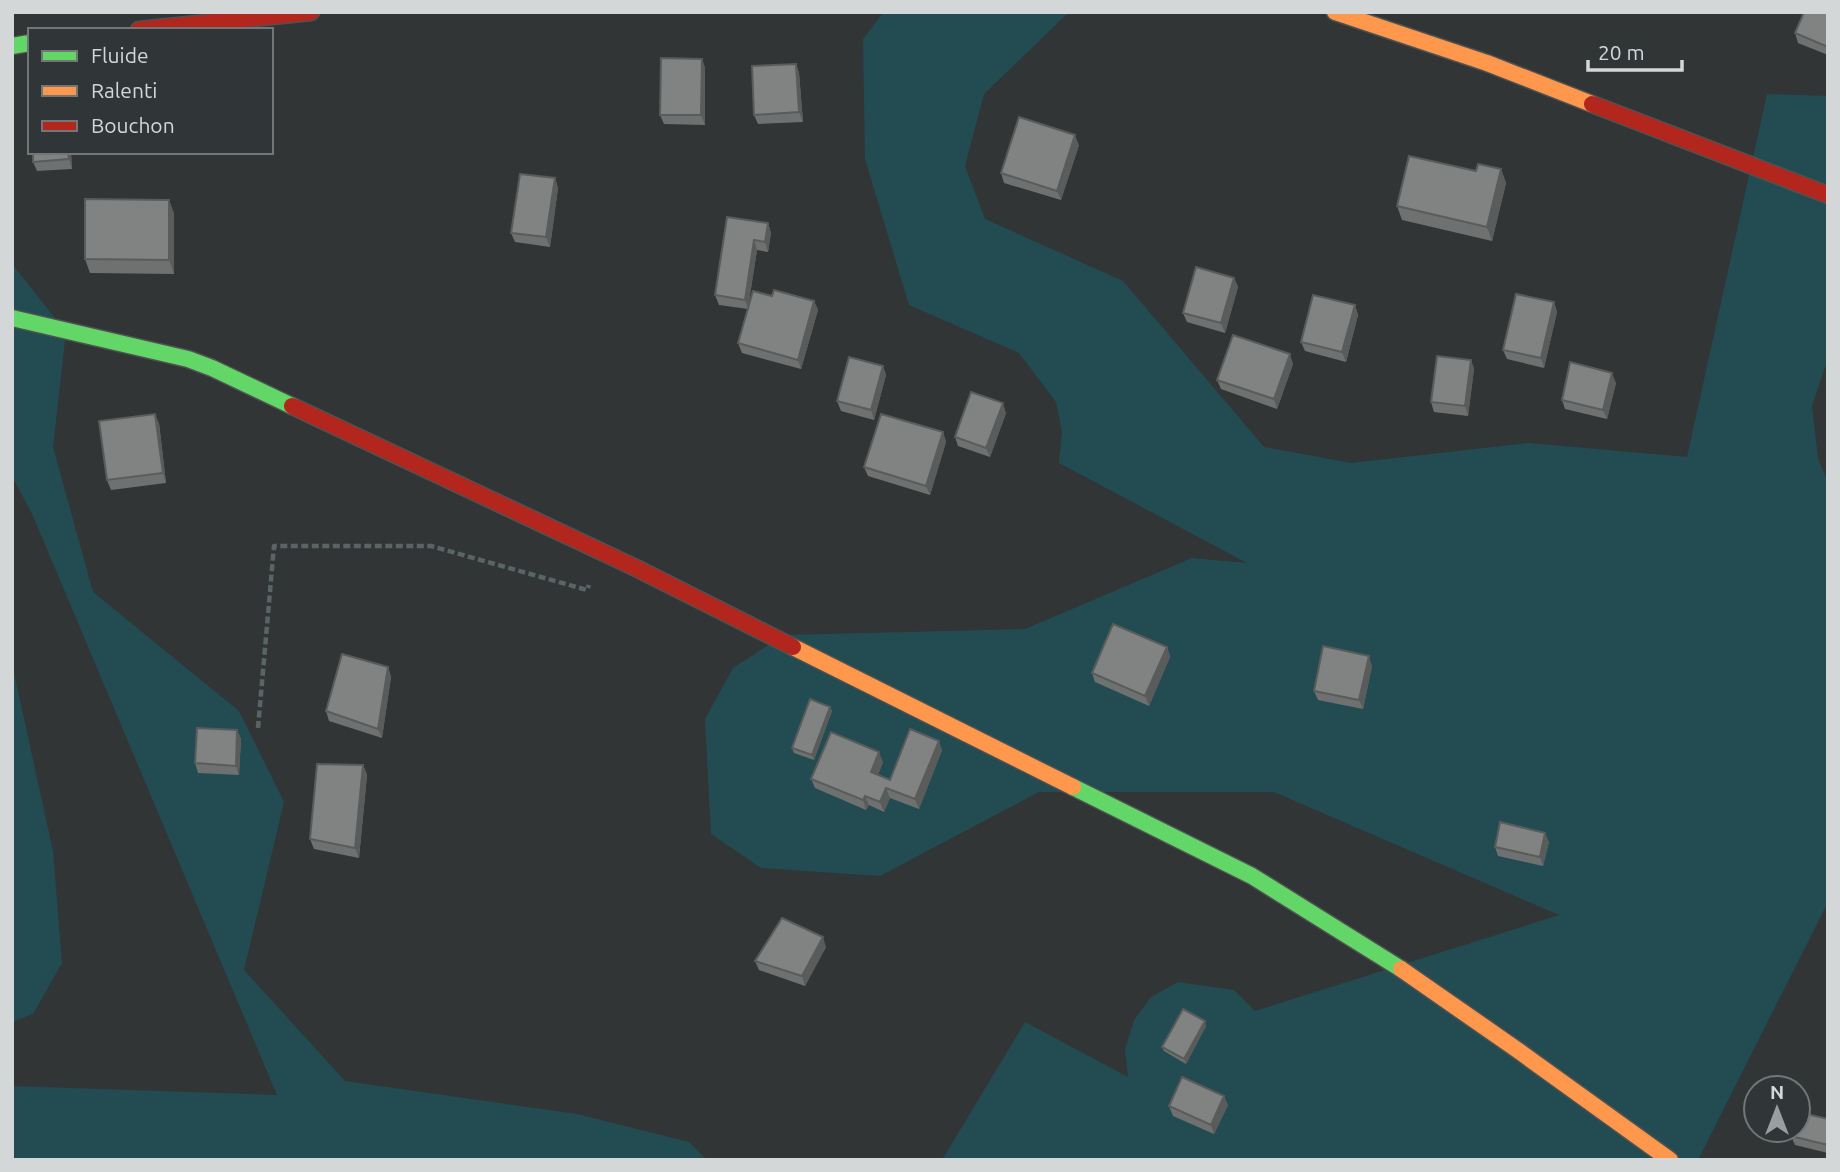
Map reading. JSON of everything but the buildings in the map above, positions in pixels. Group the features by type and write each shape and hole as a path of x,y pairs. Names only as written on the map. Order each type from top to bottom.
{"street":[{"path":"158,28 311,12"},
{"path":"1335,12 1487,63 1828,195"},
{"path":"12,318 171,355 212,368 608,554 1252,876 1320,915 1517,1047 1670,1160"}],"path":[{"path":"258,728 275,547 431,547 587,590 608,554"}],"shaded area":[{"path":"884,12 1089,12 1066,15 984,94 965,166 985,219 1123,281 1264,447 1351,463 1529,443 1687,457 1767,94 1828,96 1828,358 1812,406 1818,459 1828,482 1828,902 1698,1160 942,1160 1025,1022 1128,1077 1125,1049 1134,1020 1151,997 1178,982 1234,990 1255,1011 1559,915 1274,792 1039,792 880,876 761,868 711,834 705,719 733,668 784,635 1025,629 1192,558 1247,563 1059,463 1062,432 1056,402 1019,353 909,305 865,159 863,39"},
{"path":"12,264 66,332 53,447 93,592 239,711 284,802 244,970 345,1081 577,1114 689,1142 707,1160 12,1160 12,1086 277,1095 33,516 12,476"},
{"path":"12,664 53,851 62,963 33,1014 12,1022"}],"traffic: fast":[{"path":"12,46 28,43"},
{"path":"12,318 188,359 292,406"},
{"path":"1073,787 1252,876 1401,969"}],"traffic: slow":[{"path":"1335,12 1487,63 1592,104"},
{"path":"793,647 1073,787"},
{"path":"1401,969 1670,1160"}],"traffic: jam":[{"path":"158,28 311,12"},
{"path":"1592,104 1828,195"},
{"path":"292,406 636,568 793,647"}]}
